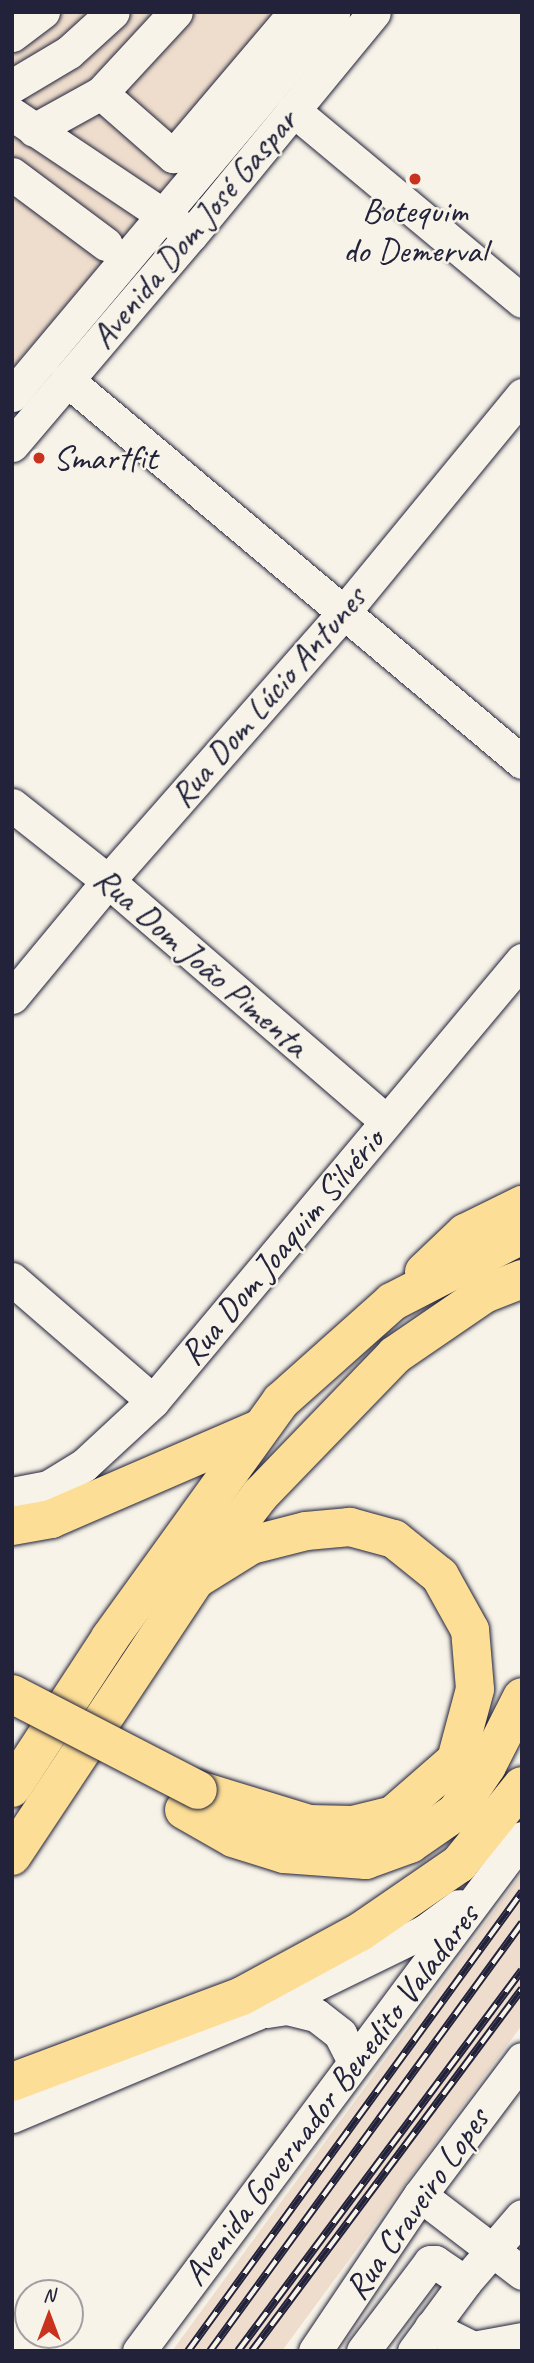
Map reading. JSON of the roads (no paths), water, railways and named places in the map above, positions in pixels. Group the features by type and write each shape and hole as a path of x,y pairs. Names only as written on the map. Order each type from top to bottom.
{"main road":[{"path":"12,1788 110,1638 257,1430 281,1401 465,1233 522,1205"},
{"path":"392,1302 522,1235"},
{"path":"12,1856 196,1579 260,1495 395,1355 484,1294 522,1279"},
{"path":"12,1525 51,1519 257,1430"},
{"path":"12,1720 191,1800 309,1824 353,1825 393,1815 456,1760 475,1689 470,1630 440,1576 394,1539 350,1527 306,1531 251,1545 196,1579"},
{"path":"12,1694 191,1800 233,1838 284,1854 366,1860 410,1844 456,1812 487,1766 522,1698"},
{"path":"12,2082 242,1996 360,1932 459,1864 522,1786"}],"street":[{"path":"12,35 43,12"},
{"path":"12,86 69,52 113,12"},
{"path":"23,122 102,93 176,12"},
{"path":"102,93 173,156 295,12"},
{"name":"Avenida Dom José Gaspar","path":"18,377 162,214 333,12"},
{"name":"Avenida Dom José Gaspar","path":"12,444 191,235 374,12"},
{"path":"293,110 522,301"},
{"path":"23,122 191,235"},
{"path":"12,174 106,244"},
{"path":"67,380 522,762"},
{"name":"Rua Dom Lúcio Antunes","path":"12,997 108,880 344,612 522,395"},
{"name":"Rua Dom João Pimenta","path":"12,806 108,880 386,1121"},
{"name":"Rua Dom Joaquim Silvério","path":"12,1494 48,1487 84,1465 153,1401 522,960"},
{"path":"12,1279 153,1401"},
{"name":"Avenida Governador Benedito Valadares","path":"139,2351 522,1838"},
{"path":"12,2116 257,2012 425,1931 489,1884"},
{"path":"257,2012 287,2008 316,2015 340,2035 354,2061"},
{"path":"139,2034 198,2038"},
{"name":"Rua Craveiro Lopes","path":"315,2351 420,2194 517,2075"},
{"path":"420,2194 522,2273"},
{"path":"522,2216 422,2339 473,2348 522,2339"},
{"path":"363,2351 430,2262 435,2262 466,2282"}],"railway":[{"path":"188,2351 522,1892"},
{"path":"210,2351 522,1923"},
{"path":"238,2351 522,1970"},
{"path":"252,2351 522,1989"}],"place":[{"name":"Botequim do Demerval","path":"415,179"},
{"name":"Smartfit","path":"39,458"}]}
